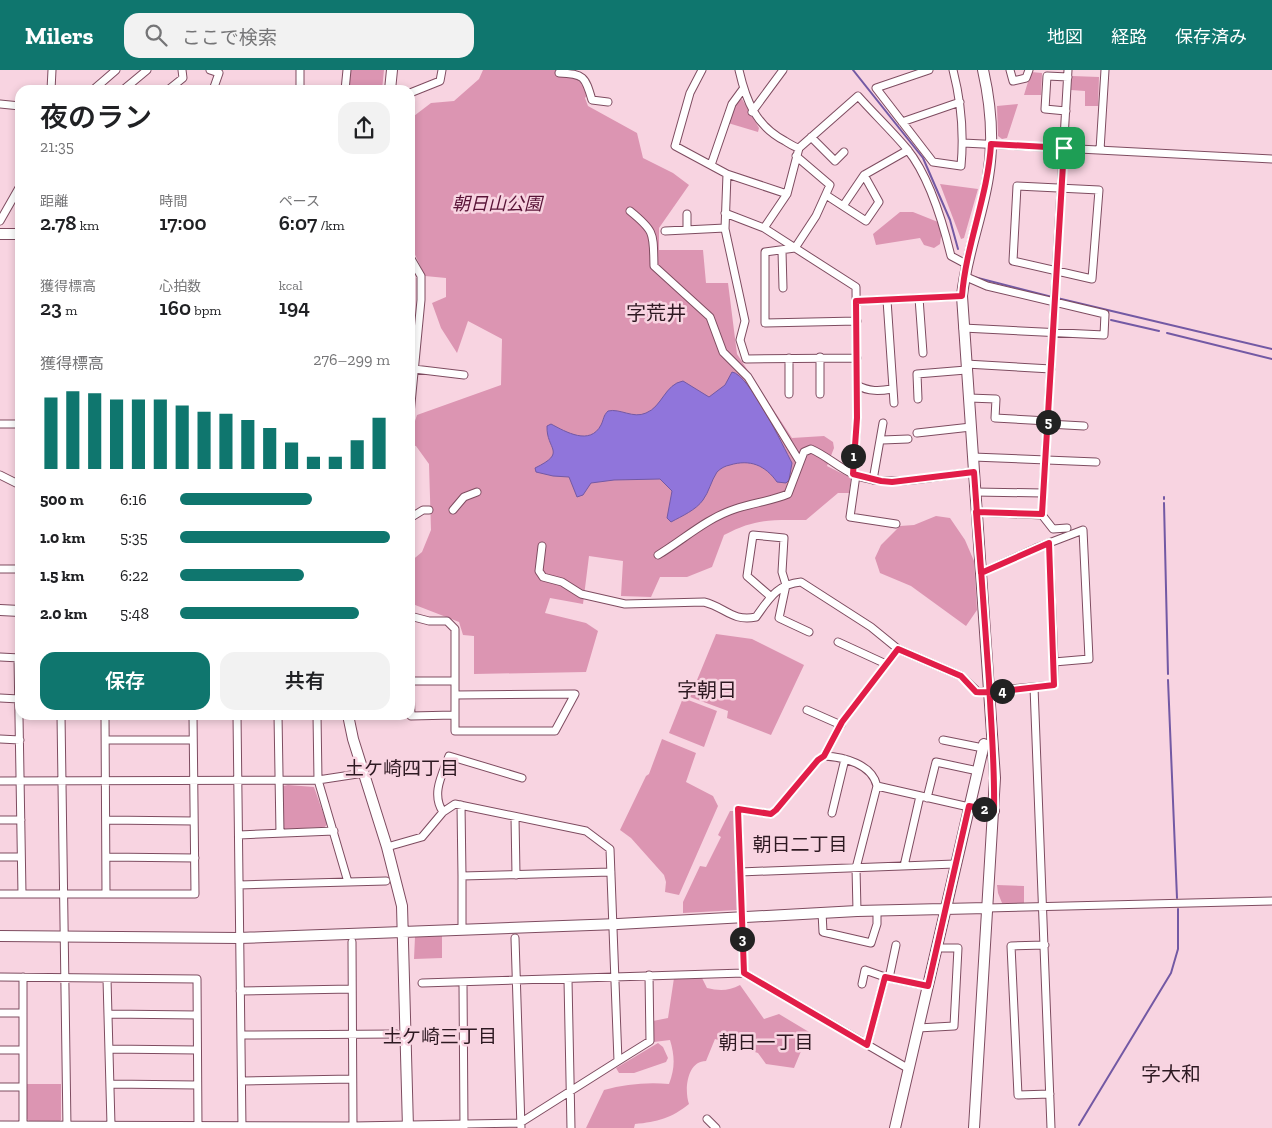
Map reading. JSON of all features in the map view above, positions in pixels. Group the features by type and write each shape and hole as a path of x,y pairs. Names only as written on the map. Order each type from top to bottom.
{"street":[{"path":"51,85 52,70"},
{"path":"99,85 116,70"},
{"path":"128,85 147,70"},
{"path":"174,85 183,78 182,70"},
{"path":"210,70 219,73 215,85"},
{"path":"300,70 300,85"},
{"path":"346,85 347,70"},
{"path":"390,85 392,70"},
{"path":"415,91 440,81 442,70"},
{"path":"702,70 690,93 675,146 727,174 787,194"},
{"path":"739,70 743,89 752,112 776,137 799,148"},
{"path":"752,112 783,70"},
{"path":"930,70 876,88 933,162 961,166 963,143 960,102 953,70"},
{"path":"974,1128 994,811 994,758 962,296 966,264 986,189 991,144 990,115 983,70"},
{"path":"1010,70 1013,81 1026,78 1029,70"},
{"path":"1100,150 1105,70"},
{"path":"559,73 578,74 586,79 592,100 608,102"},
{"path":"1066,110 1045,109 1047,76 1068,73 1062,188 1050,369 1044,494 1042,514 1053,529 1067,528"},
{"path":"712,165 732,104 743,89"},
{"path":"764,228 787,194 799,148 858,96 908,150 917,165 939,214 952,256 966,264"},
{"path":"902,122 960,102"},
{"path":"0,104 15,106"},
{"path":"811,137 835,161 844,152"},
{"path":"963,143 1272,160"},
{"path":"843,206 864,175 908,150"},
{"path":"796,156 830,185 816,216 795,248 765,252 765,323 857,321"},
{"path":"727,174 725,228 745,321 740,340 746,359 857,358"},
{"path":"826,195 866,221 880,202 864,175"},
{"path":"1017,186 1099,190 1092,279 1056,272 1013,261 1017,186"},
{"path":"0,221 15,195"},
{"path":"630,211 651,229 654,241 654,266 710,317 723,352 748,377 800,462"},
{"path":"725,213 764,228 856,287 857,385 854,474 850,517 896,524"},
{"path":"687,214 687,230"},
{"path":"664,231 725,228"},
{"path":"0,234 15,234"},
{"path":"782,251 783,288"},
{"path":"415,266 421,276 421,300 415,359"},
{"path":"963,328 1104,335 1105,314 1054,299 987,286 964,276"},
{"path":"856,301 962,296"},
{"path":"920,298 924,353"},
{"path":"887,300 894,403"},
{"path":"820,357 820,394"},
{"path":"788,358 789,394"},
{"path":"918,399 917,374 966,367 1050,369"},
{"path":"415,369 464,375"},
{"path":"857,385 864,389 876,391 892,389"},
{"path":"969,398 996,399 995,418 1084,426"},
{"path":"873,480 882,440 883,423"},
{"path":"0,424 15,424"},
{"path":"916,434 971,427"},
{"path":"882,440 908,439"},
{"path":"658,556 716,517 736,508 758,504 788,494 804,452 811,449 833,464 873,480 892,482 974,472"},
{"path":"973,457 1096,462"},
{"path":"0,475 15,482"},
{"path":"453,510 464,497 477,492"},
{"path":"975,492 1044,494"},
{"path":"415,515 423,510 429,510"},
{"path":"976,512 1042,514"},
{"path":"981,573 1083,530 1089,659 1054,662"},
{"path":"770,596 747,576 753,535 784,538 782,572 786,585 780,618 809,632"},
{"path":"542,546 539,571 544,577 562,582 581,594 625,604 704,602 714,604 732,616 747,619 756,617 770,596 786,585 801,582 821,593 871,627 898,649 961,676 976,692 990,692 1054,685 1049,543"},
{"path":"0,569 15,569"},
{"path":"0,610 15,610"},
{"path":"415,617 429,621 447,621 455,629 454,715 455,731 555,731 575,694 455,695"},
{"path":"838,642 886,664"},
{"path":"744,973 738,809 771,814 818,760 824,756 841,725 898,649"},
{"path":"0,657 15,658"},
{"path":"415,681 455,681"},
{"path":"1034,687 1051,1128"},
{"path":"0,698 15,699"},
{"path":"808,710 841,725"},
{"path":"415,716 454,715"},
{"path":"20,720 22,894"},
{"path":"61,720 62,894 67,1127"},
{"path":"105,720 106,894"},
{"path":"0,894 195,894 193,720"},
{"path":"237,720 242,1127"},
{"path":"278,720 280,833"},
{"path":"317,720 318,780 348,882"},
{"path":"349,720 387,847 402,906 405,932 408,1127"},
{"path":"0,740 20,740"},
{"path":"106,740 193,740"},
{"path":"896,1128 955,864 984,746 943,740"},
{"path":"443,812 437,803 436,793 448,756 522,778"},
{"path":"824,756 846,759 868,771 875,779 877,786 856,868 858,911"},
{"path":"832,813 846,759"},
{"path":"904,866 936,762 978,771"},
{"path":"0,781 279,781 318,780 364,772"},
{"path":"877,786 994,811"},
{"path":"387,847 422,837 450,805 461,805 586,831 610,849 618,1061"},
{"path":"461,805 462,930"},
{"path":"515,817 516,875"},
{"path":"0,820 21,820"},
{"path":"106,820 194,821"},
{"path":"239,835 334,831"},
{"path":"0,857 21,857"},
{"path":"106,857 195,858"},
{"path":"740,872 955,864"},
{"path":"462,876 611,872"},
{"path":"239,885 386,881"},
{"path":"0,936 239,938 612,924 877,910 1272,901"},
{"path":"822,912 823,932 871,944 877,910"},
{"path":"515,938 521,1125"},
{"path":"352,942 353,1127"},
{"path":"867,1045 896,945"},
{"path":"1045,945 1011,946 1018,1095 1050,1094"},
{"path":"918,1028 954,1026 958,948 936,948"},
{"path":"862,984 865,970 887,978 928,986"},
{"path":"422,983 568,980 744,973 909,1069"},
{"path":"0,1125 67,1127 111,1125 198,1128 521,1125 650,1041 649,976"},
{"path":"0,977 197,979 198,1128"},
{"path":"23,977 24,1125"},
{"path":"108,979 111,1125"},
{"path":"568,980 571,1128"},
{"path":"463,983 464,1126"},
{"path":"240,991 352,989"},
{"path":"0,1013 23,1013"},
{"path":"108,1014 197,1015"},
{"path":"242,1035 396,1034"},
{"path":"109,1049 197,1050"},
{"path":"0,1050 23,1050"},
{"path":"242,1081 352,1079"},
{"path":"110,1084 197,1085"},
{"path":"0,1086 23,1087"},
{"path":"707,1119 716,1128"}],"green space":[{"path":"351,70 384,70 382,85 350,85"},
{"name":"朝日山公園","path":"483,70 570,70 591,90 585,98 588,106 637,133 643,158 673,173 689,185 659,228 659,250 703,250 706,283 728,283 737,354 792,438 824,436 833,442 834,448 827,466 851,478 849,493 838,493 806,520 764,521 746,525 724,535 712,567 687,577 660,577 651,597 621,596 623,561 589,556 583,604 550,598 545,613 586,623 598,631 586,672 474,674 474,636 463,635 459,622 415,605 415,558 422,552 431,530 429,464 415,446 415,421 417,415 501,385 502,339 468,321 457,353 441,328 432,303 446,297 446,278 425,276 415,255 415,115 431,103 454,101 479,79"},
{"path":"1031,72 1042,73 1041,95 1024,95"},
{"path":"1072,76 1099,77 1098,106 1085,106 1085,91 1071,90"},
{"path":"742,99 759,128 758,132 728,123 737,100"},
{"path":"1018,104 1007,138 1002,139 998,136 997,106"},
{"path":"940,184 978,189 964,238 961,239"},
{"path":"900,212 913,212 938,222 942,230 940,244 934,248 924,245 920,238 876,245 873,234"},
{"path":"936,516 950,518 965,540 974,561 977,610 966,626 911,586 880,573 875,558 881,545 900,526 914,525"},
{"path":"716,634 752,639 804,665 771,735 727,718 728,711 690,697"},
{"path":"683,698 717,711 704,747 669,733"},
{"path":"662,739 696,753 686,782 713,796 718,806 679,895 665,892 666,882 664,875 631,838 620,830 646,776 649,774"},
{"path":"283,786 314,787 327,824 325,827 284,829"},
{"path":"730,811 734,811 737,910 683,913 683,902 700,866 706,867 721,837 718,835"},
{"path":"997,885 1024,886 1024,904 1002,903"},
{"path":"442,936 442,958 414,959 415,937"},
{"path":"674,978 702,978 707,988 716,990 724,990 740,985 764,1019 779,1014 809,1032 794,1068 766,1064 758,1053 715,1039 706,1061 700,1062 691,1071 687,1084 689,1104 683,1109 664,1118 635,1124 634,1128 586,1128 604,1090 636,1084 669,1084 673,1068 672,1046 670,1040 654,1042 653,1021 668,1018"},
{"path":"658,1043 663,1047 668,1058 666,1062 634,1073 619,1073 616,1068"},
{"path":"27,1084 61,1084 61,1120 57,1123 31,1123 27,1119"}],"shaded area":[{"path":"732,372 739,376 756,397 792,463 789,480 786,483 777,482 767,471 750,463 737,463 726,466 717,472 700,504 671,522 667,518 672,491 660,479 614,480 591,483 583,495 577,497 569,477 536,472 535,468 545,463 553,454 547,426 551,424 578,435 591,435 601,425 608,411 613,410 636,415 646,413 656,406 672,386 683,381 709,397 725,385"}],"waterway":[{"path":"853,70 923,158 950,220 958,249"},
{"path":"974,277 1052,297"},
{"path":"1057,298 1272,349"},
{"path":"1111,320 1159,331"},
{"path":"1167,333 1272,359"},
{"path":"1164,503 1168,674"},
{"path":"1168,680 1177,898"},
{"path":"1079,1125 1171,973 1178,949 1178,909"}],"district":[{"name":"字荒井","path":"656,313"},
{"name":"字朝日","path":"707,690"},
{"name":"土ケ崎四丁目","path":"402,768"},
{"name":"朝日二丁目","path":"800,844"},
{"name":"土ケ崎三丁目","path":"440,1036"},
{"name":"朝日一丁目","path":"766,1042"},
{"name":"字大和","path":"1171,1074"}],"route":[{"path":"1064,148 991,144 988,177 978,223 966,264 962,296 856,301 857,418 852,460 853,474 892,482 974,472 976,512 989,681 990,692 994,738 995,778 994,811 969,806 928,986 885,977 867,1045 763,986 744,973 738,809 771,814 776,810 818,760 824,756 842,722 898,649 961,676 976,692 982,693 990,692 998,692 1054,685 1049,543 988,572 981,573 976,512 1042,514 1064,148"}]}
